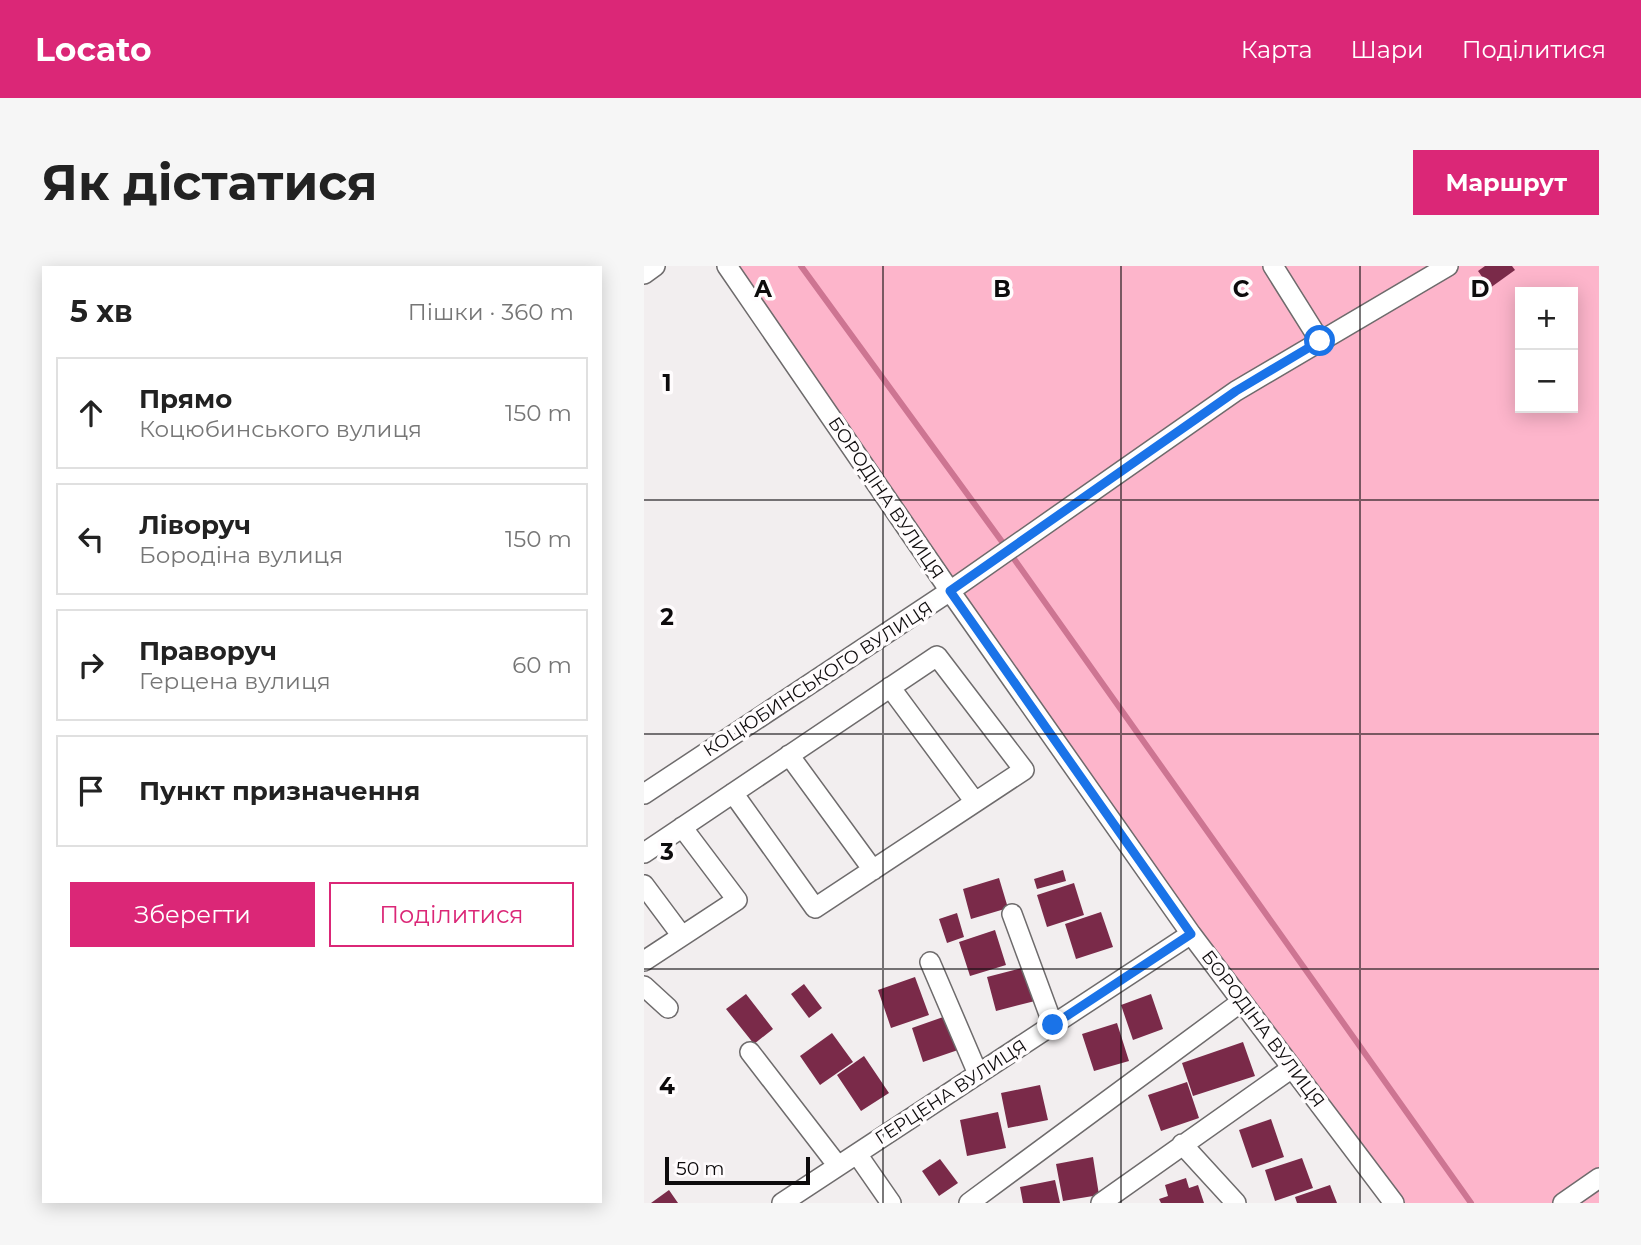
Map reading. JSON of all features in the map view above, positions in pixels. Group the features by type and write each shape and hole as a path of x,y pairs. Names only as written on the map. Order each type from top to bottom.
{"street":[{"path":"644,274 655,266"},
{"name":"БОРОДІНА ВУЛИЦЯ","path":"727,266 950,591 1191,934 1395,1203"},
{"path":"1273,266 1320,341"},
{"name":"КОЦЮБИНСЬКОГО ВУЛИЦЯ","path":"644,794 950,591 1236,391 1448,266"},
{"path":"644,853 890,687 937,656 1024,770 815,908 733,793"},
{"path":"890,687 975,802"},
{"path":"789,755 873,870"},
{"path":"644,961 737,900 682,827"},
{"path":"644,885 681,936"},
{"path":"1012,914 1053,1025"},
{"name":"ГЕРЦЕНА ВУЛИЦЯ","path":"790,1201 838,1166 1191,934"},
{"path":"930,962 978,1074"},
{"path":"644,986 668,1008"},
{"path":"969,1203 1241,1002"},
{"path":"750,1052 838,1166"},
{"path":"1101,1203 1292,1068"},
{"path":"1182,1144 1236,1203"},
{"path":"857,1154 891,1203"},
{"path":"1563,1203 1599,1178"}],"shaded area":[{"path":"727,266 1599,266 1599,1203 1395,1203 1191,934"}],"building":[{"path":"1485,266 1512,266 1515,270 1490,288 1478,271"},
{"path":"1063,870 1066,881 1037,889 1034,879"},
{"path":"999,878 1008,908 971,919 963,889"},
{"path":"1074,883 1084,915 1047,927 1037,895"},
{"path":"1101,912 1113,947 1076,959 1065,924"},
{"path":"957,913 964,937 947,943 939,919"},
{"path":"995,930 1006,965 970,976 959,942"},
{"path":"1026,967 1035,1001 996,1011 987,977"},
{"path":"915,977 929,1015 891,1028 878,990"},
{"path":"804,984 822,1008 809,1018 791,994"},
{"path":"746,994 773,1029 754,1044 726,1009"},
{"path":"1151,994 1163,1029 1133,1040 1121,1005"},
{"path":"946,1016 958,1050 923,1062 912,1028"},
{"path":"1117,1023 1129,1061 1094,1071 1082,1034"},
{"path":"832,1033 853,1062 820,1085 800,1056"},
{"path":"1243,1042 1255,1076 1193,1096 1182,1063"},
{"path":"864,1056 889,1093 861,1111 837,1075"},
{"path":"1187,1082 1199,1118 1161,1131 1148,1095"},
{"path":"1040,1085 1048,1120 1008,1128 1001,1093"},
{"path":"998,1112 1006,1148 967,1156 960,1120"},
{"path":"1271,1119 1284,1157 1252,1168 1239,1130"},
{"path":"1093,1157 1099,1195 1063,1201 1056,1164"},
{"path":"1302,1158 1313,1188 1275,1201 1265,1170"},
{"path":"940,1159 958,1183 939,1196 922,1171"},
{"path":"1186,1178 1189,1188 1198,1185 1204,1203 1161,1203 1159,1199 1168,1196 1165,1185"},
{"path":"1055,1180 1060,1203 1023,1203 1020,1187"},
{"path":"1330,1185 1337,1203 1297,1203 1295,1197"},
{"path":"669,1190 678,1203 651,1203"}],"waterway":[{"path":"801,266 1003,543"},
{"path":"1012,556 1471,1203"}],"route":[{"path":"1053,1025 1191,934 950,591 1236,391 1320,341"}]}
